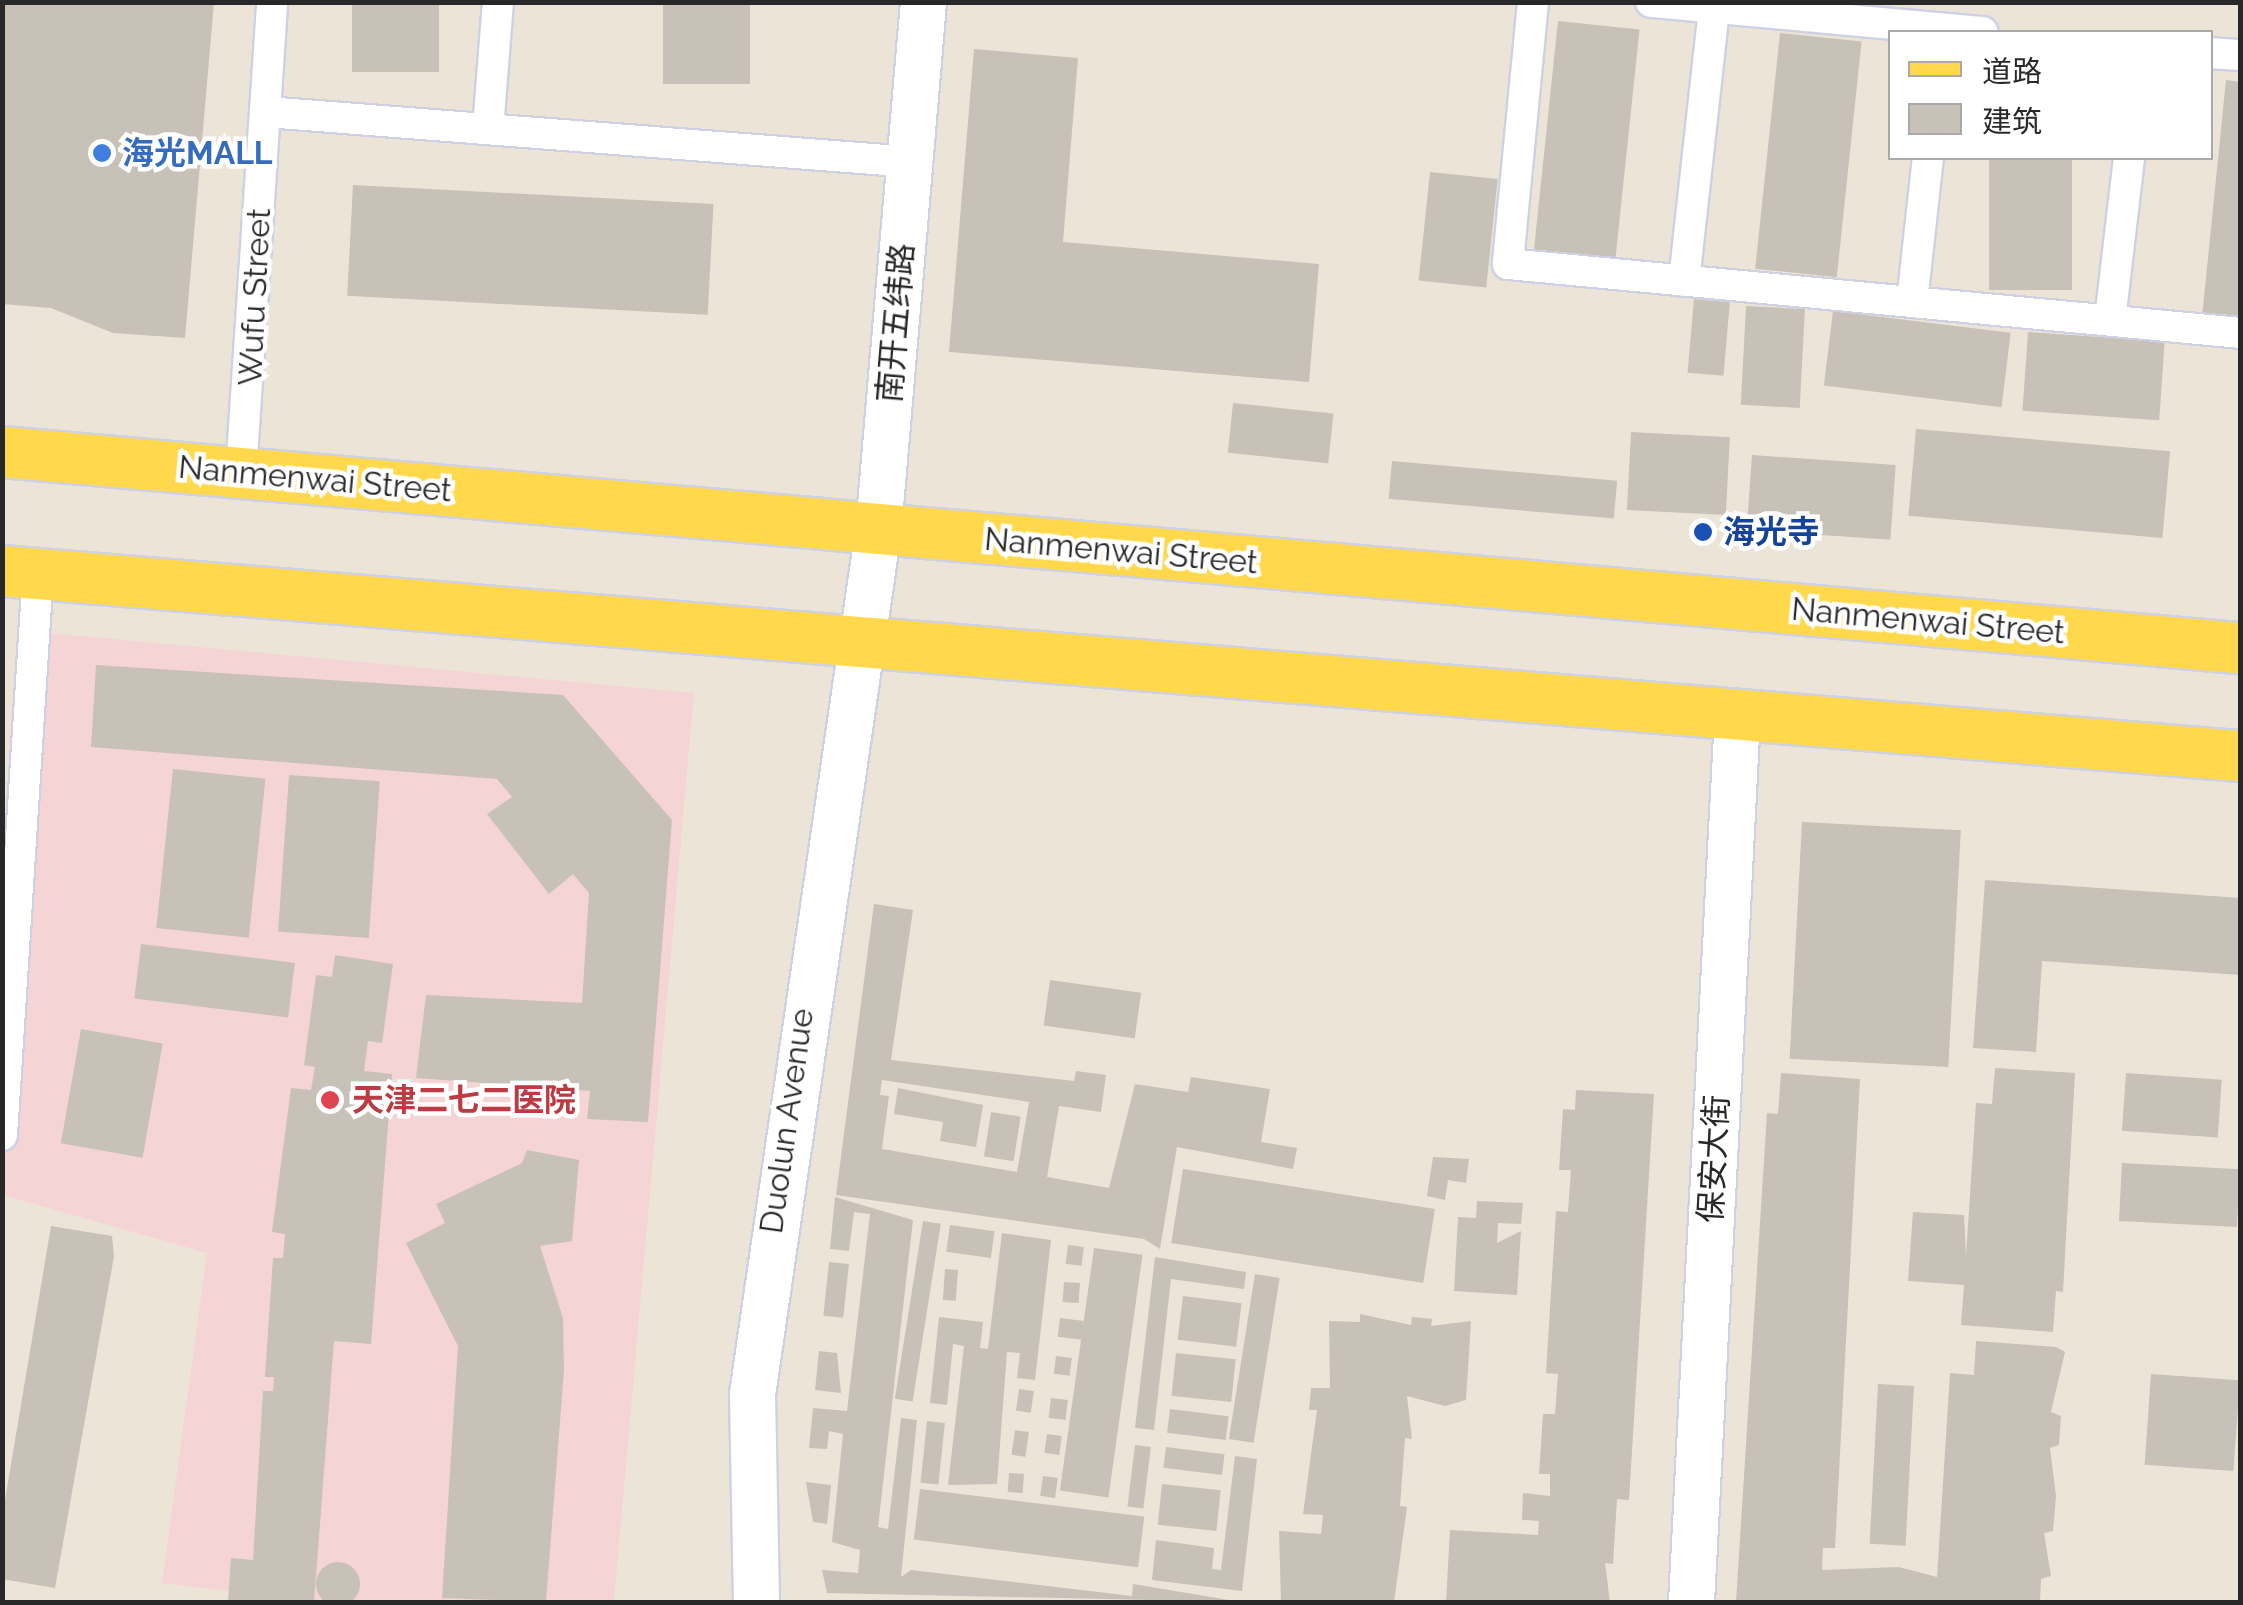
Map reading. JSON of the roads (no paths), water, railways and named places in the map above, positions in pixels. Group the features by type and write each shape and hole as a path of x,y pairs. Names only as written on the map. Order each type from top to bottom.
{"main road":[{"name":"Nanmenwai Street","path":"2,452 2240,648"},
{"path":"20,572 2240,756"}],"street":[{"name":"Wufu Street","path":"241,472 272,2"},
{"path":"488,130 498,2"},
{"name":"南开五纬路","path":"858,642 878,528 912,162 922,2"},
{"path":"1533,2 1508,264 2240,332"},
{"path":"1651,2 1932,30"},
{"path":"1684,280 1714,8"},
{"path":"2213,53 2240,56"},
{"path":"266,112 912,162"},
{"path":"1912,302 1928,160"},
{"path":"2110,320 2129,160"},
{"path":"2,1135 20,572"},
{"name":"Duolun Avenue","path":"756,1602 746,1471 752,1394 858,642"},
{"name":"保安大街","path":"1691,1602 1737,715"}],"place":[{"name":"海光MALL","path":"102,153"},
{"name":"海光寺","path":"1703,532"},
{"name":"天津二七二医院","path":"330,1100"}]}
